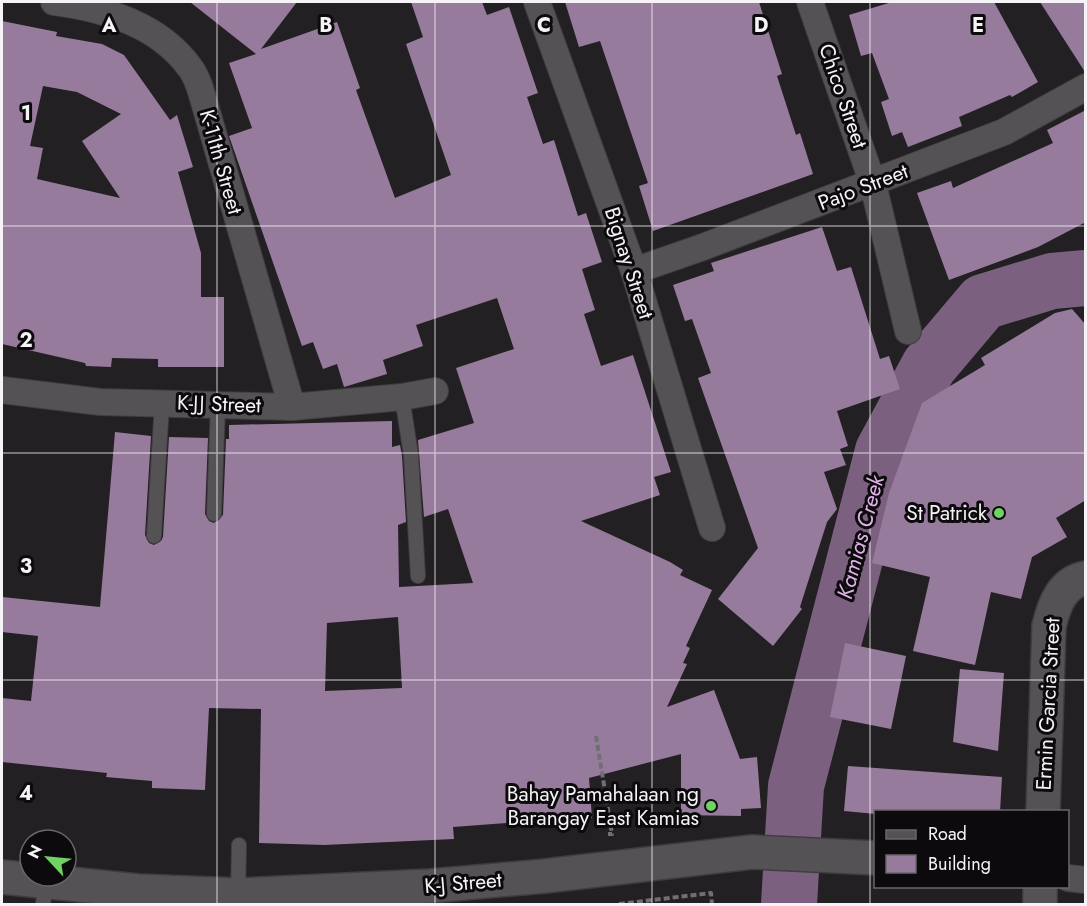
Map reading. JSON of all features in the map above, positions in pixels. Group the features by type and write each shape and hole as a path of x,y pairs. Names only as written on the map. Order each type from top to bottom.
{"street":[{"name":"K-11th Street","path":"54,2 86,6 125,18 160,37 192,70 207,112 292,407"},
{"name":"Bignay Street","path":"537,2 634,271 712,528"},
{"name":"Chico Street","path":"810,2 873,184 908,331"},
{"name":"Pajo Street","path":"634,271 873,184 1004,132 1086,87"},
{"name":"K-JJ Street","path":"2,390 100,402 292,407 402,397 435,391"},
{"name":"Ermin Garcia Street","path":"1043,810 1050,626 1054,606 1064,591 1077,579 1086,578"},
{"name":"K-J Street","path":"2,877 44,894 82,891 238,895 442,885 545,876 752,852 863,857"},
{"path":"1069,878 1086,880"},
{"path":"1040,888 1040,904"}],"lane":[{"path":"402,397 411,455 418,576"},
{"path":"154,536 162,403"},
{"path":"214,514 218,404"},
{"path":"238,895 239,845"}],"path":[{"path":"596,736 612,834 602,835"},
{"path":"619,904 711,893 712,904"}],"building":[{"path":"190,2 297,2 261,49 337,22 360,88 356,90 395,198 451,175 406,44 423,37 411,2 482,2 487,15 509,7 538,93 527,97 543,144 554,140 578,216 586,213 602,262 582,269 595,310 584,314 601,366 633,355 671,472 654,477 660,495 581,521 670,562 683,570 680,575 712,590 686,646 690,648 683,663 687,664 667,707 714,690 740,759 757,757 761,808 741,809 741,816 681,815 681,754 589,778 592,818 545,823 545,820 453,827 454,839 324,845 259,843 261,709 209,708 205,790 152,788 152,781 106,777 107,773 2,762 2,698 31,701 38,636 2,632 2,597 100,607 115,432 151,436 145,535 149,543 154,545 163,537 169,437 208,438 205,514 209,521 214,523 223,515 226,439 229,439 229,425 392,421 392,447 400,445 402,456 406,522 398,525 399,587 473,583 448,509 424,517 418,440 474,423 456,368 514,349 497,298 416,325 423,346 383,360 387,374 344,387 337,364 323,369 313,342 302,346 229,136 252,128 229,63 256,54","holes":["398,617 402,688 325,691 327,623"]},
{"path":"565,2 759,2 782,74 777,76 796,135 800,133 813,174 653,231 639,186 648,183 600,41 579,47"},
{"path":"892,2 994,2 1038,82 1012,97 1010,95 959,117 962,126 908,147 902,132 892,136 881,102 889,99 872,53 861,56 849,15"},
{"path":"1040,2 1086,2 1086,72 1085,72"},
{"path":"2,21 57,32 56,36 102,44 124,55 170,120 177,115 193,167 178,172 201,253 201,297 224,297 224,367 158,367 158,359 112,358 111,367 86,366 85,363 2,344","holes":["43,86 77,92 121,114 82,141 120,198 37,179 43,148 30,146"]},
{"path":"1086,110 1086,222 1038,247 949,280 917,193 951,181 953,188 1053,143 1047,130"},
{"path":"822,227 837,271 851,267 880,359 889,356 900,389 837,411 848,446 840,449 846,465 824,472 837,509 827,522 800,607 802,609 773,646 718,599 758,548 698,378 711,373 692,319 685,321 673,285 714,271 711,263"},
{"path":"1072,309 1086,325 1086,500 1056,518 1067,537 1032,557 1021,599 991,592 975,665 913,651 930,577 872,563 889,493 922,403 985,365 981,358 1055,313"},
{"path":"845,643 906,656 891,729 830,717"},
{"path":"960,669 1004,673 998,751 953,742"},
{"path":"848,766 1002,777 1000,810 874,810 874,814 844,811"}],"waterway":[{"name":"Kamias Creek","path":"789,904 796,786 883,451 929,366 983,302 1052,281 1086,278"}],"place":[{"name":"St Patrick","path":"999,513"},
{"name":"Bahay Pamahalaan ng Barangay East Kamias","path":"711,806"}]}
